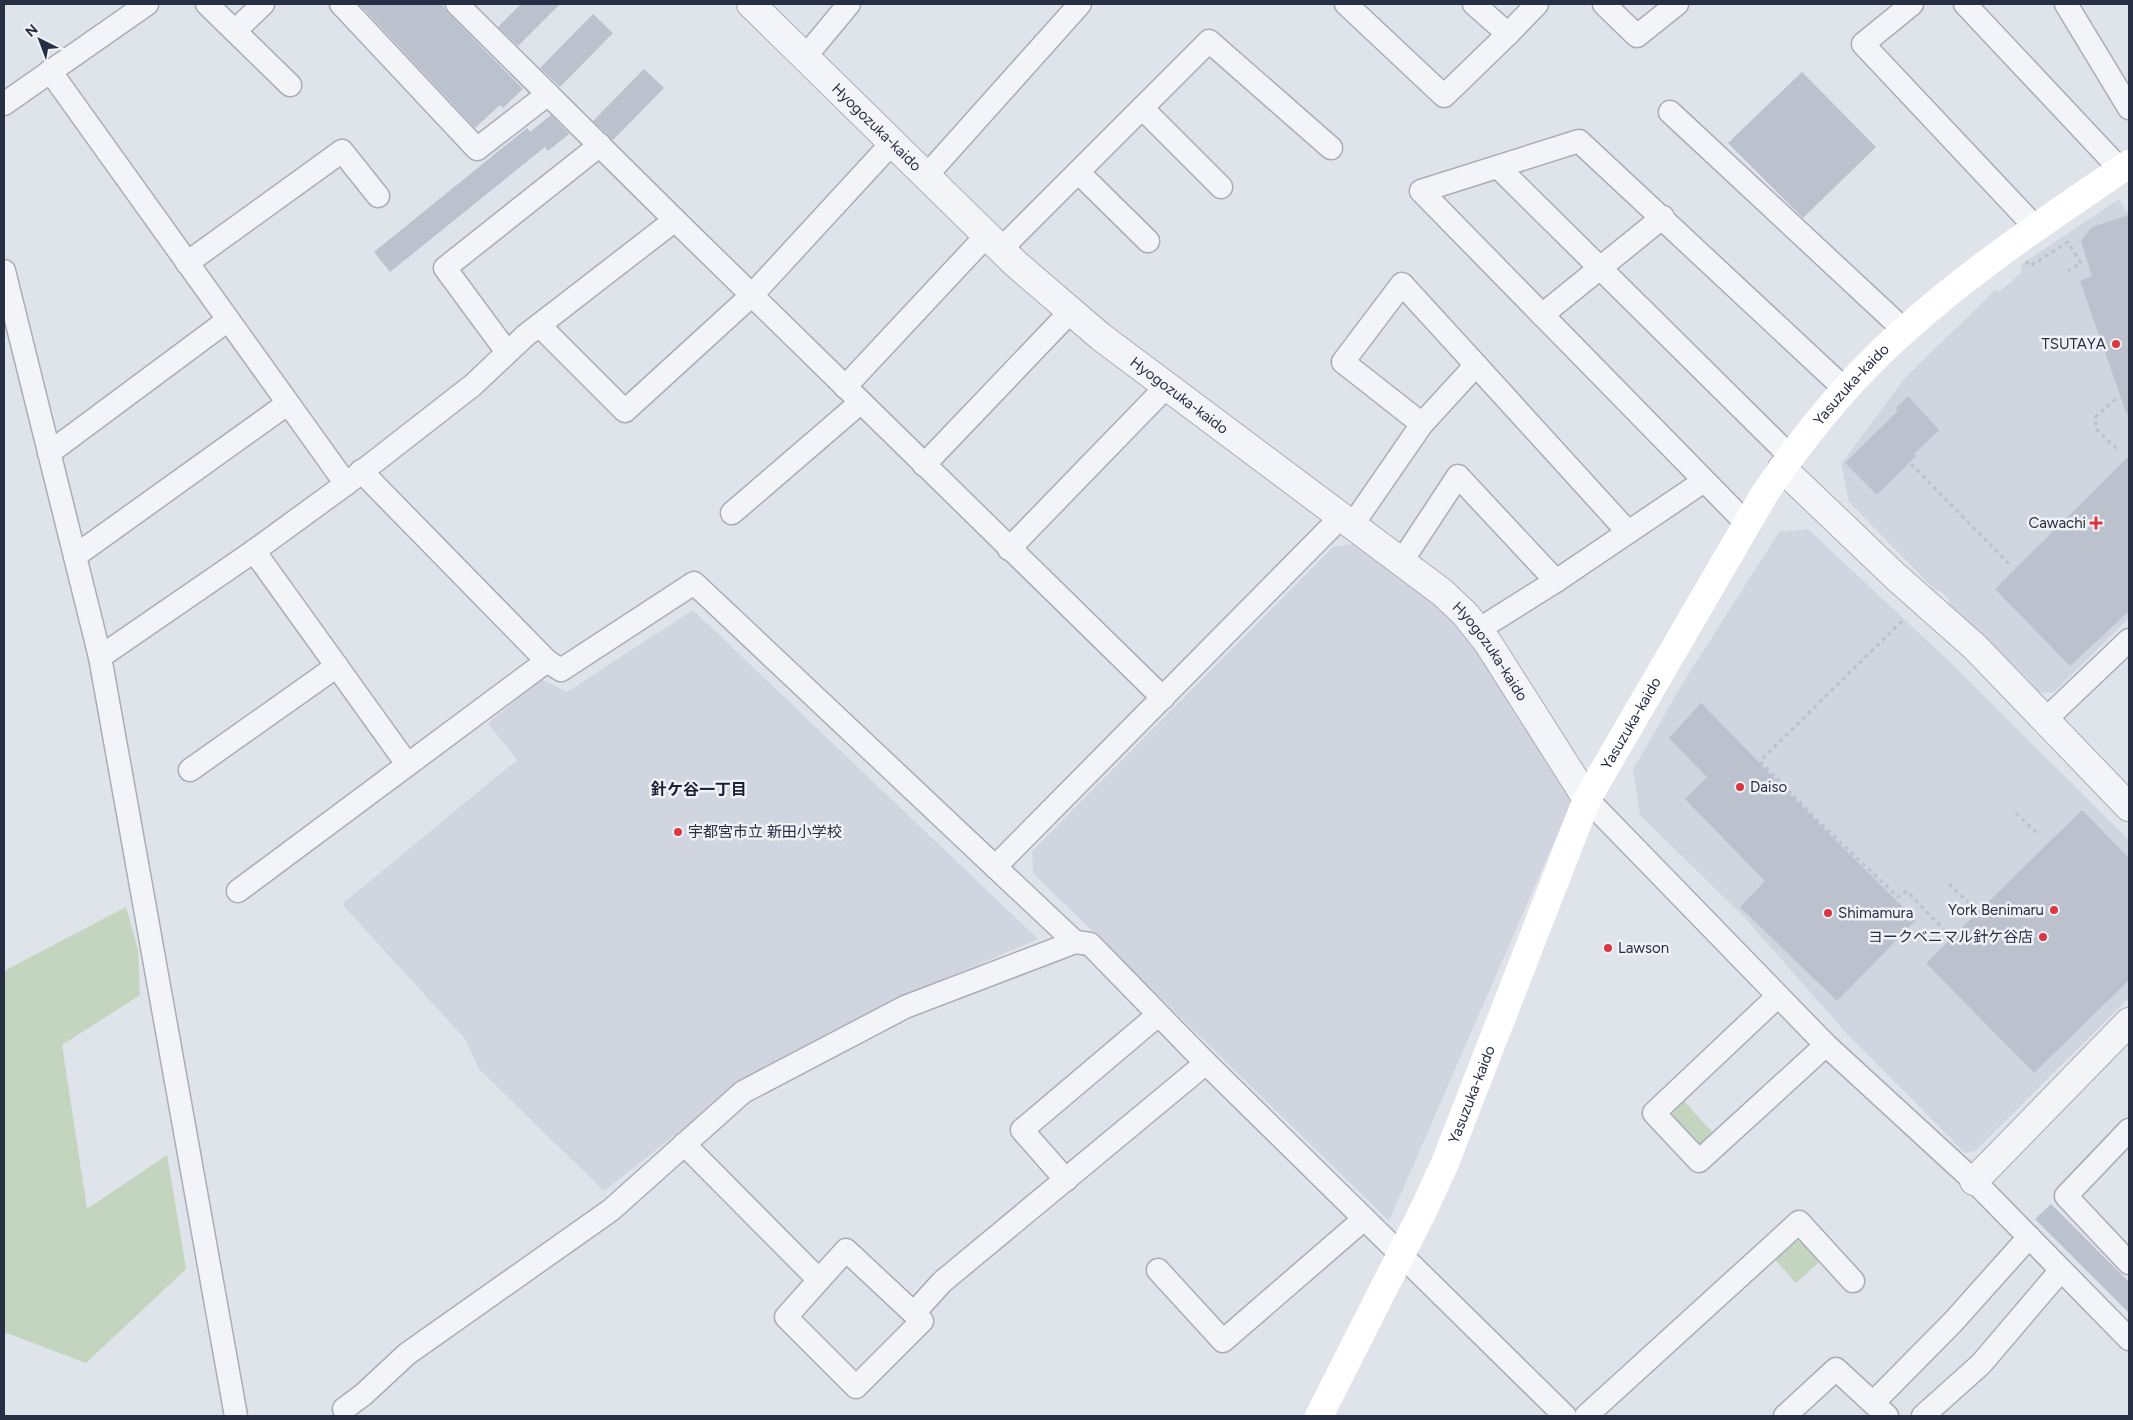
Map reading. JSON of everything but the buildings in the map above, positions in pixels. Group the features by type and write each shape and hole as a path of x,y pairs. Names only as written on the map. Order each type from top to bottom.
{"main road":[{"name":"Yasuzuka-kaido","path":"1319,1416 1445,1164 1587,799 1746,523 1786,462 1846,390 1880,353 1924,313 2036,228 2125,167"}],"street":[{"path":"4,104 147,4"},
{"path":"207,4 290,85"},
{"path":"235,31 263,4"},
{"path":"341,4 477,149 548,94"},
{"path":"457,4 1009,549 1163,698"},
{"name":"Hyogozuka-kaido","path":"751,4 994,242 1101,337 1443,593 1488,643 1587,799"},
{"path":"805,57 849,4"},
{"path":"927,175 1080,4"},
{"path":"1346,4 1444,96 1538,4"},
{"path":"1474,4 1508,34"},
{"path":"1604,4 1637,36 1677,4"},
{"path":"1912,4 1863,44 2036,228"},
{"path":"1964,4 2125,167"},
{"path":"2066,4 2129,108"},
{"path":"732,513 853,394 994,242 1078,172 1209,41 1331,148"},
{"path":"50,71 287,404 354,477 547,661 562,670 694,583 1075,942"},
{"path":"1142,108 1222,187"},
{"path":"1670,112 1905,331"},
{"path":"1746,523 1421,191 1579,141 1663,217 1846,390"},
{"path":"539,325 625,411 752,295 892,143"},
{"path":"507,352 445,268 600,145"},
{"path":"188,263 342,151 378,196"},
{"path":"1498,167 1600,268 1895,576 1975,647 2129,807"},
{"path":"1078,172 1148,240"},
{"path":"1542,315 1663,217"},
{"path":"100,657 254,551 354,477 473,385 507,352 539,325 675,220"},
{"path":"4,272 100,657 236,1416"},
{"path":"1422,424 1343,362 1402,284 1628,532"},
{"path":"924,465 1071,311"},
{"path":"49,453 228,320"},
{"path":"995,868 1163,698 1347,520 1422,424 1476,365"},
{"path":"1009,549 1167,386"},
{"path":"75,556 287,404"},
{"path":"1402,561 1458,476 1556,580"},
{"path":"1478,630 1704,481"},
{"path":"254,551 407,764"},
{"path":"2045,720 2129,640"},
{"path":"238,891 547,661"},
{"path":"190,770 337,666"},
{"path":"1587,799 1826,1045 1974,1181 2129,1339"},
{"path":"346,1414 407,1354 611,1210 743,1092 905,1007 1075,942 1090,944 1158,1015 1400,1256 1565,1416"},
{"path":"1778,996 1654,1113 1700,1161 1826,1045"},
{"path":"1066,1180 1022,1130 1158,1015"},
{"path":"1974,1181 2129,1024"},
{"path":"914,1313 942,1282 1206,1063"},
{"path":"2129,1130 2066,1196 2129,1263"},
{"path":"684,1144 819,1280"},
{"path":"1158,1270 1222,1341 1364,1220"},
{"path":"1586,1416 1799,1222 1853,1281"},
{"path":"1784,1416 1836,1369 1880,1410 1953,1322 2029,1237"},
{"path":"846,1250 922,1321 856,1387 786,1317 819,1280 846,1250"},
{"path":"1923,1416 1981,1364 2061,1270"}],"path":[{"path":"2023,257 2030,266 2068,242 2081,263 2068,271"},
{"path":"2116,398 2095,417 2096,429 2117,449"},
{"path":"1910,464 2011,566"},
{"path":"1902,621 1760,761 1815,818 1898,896 1907,891 1946,932"},
{"path":"2016,813 2038,834"},
{"path":"1950,884 1974,908"}],"shaded area":[{"path":"2119,199 2126,211 2129,210 2129,618 2054,692 2039,693 1950,606 1949,600 1941,591 1935,590 1849,502 1841,464 1904,379 1995,290 2000,291 2020,274 2022,264"},
{"path":"1808,529 1952,664 2129,840 2129,998 1975,1151 1965,1153 1848,1035 1746,919 1640,815 1633,770 1681,686 1779,532"},
{"path":"1359,543 1435,603 1470,639 1574,796 1389,1221 1033,873 1032,851 1333,547"},
{"name":"宇都宮市立 新田小学校","path":"693,610 1038,939 901,998 755,1072 604,1191 479,1069 465,1039 342,904 517,760 488,723 541,679 567,692"}],"green space":[{"path":"126,907 138,950 140,995 62,1045 87,1209 167,1155 186,1269 86,1363 4,1332 4,971"},
{"path":"1684,1101 1713,1133 1702,1143 1693,1144 1671,1120 1673,1111"},
{"path":"1800,1241 1819,1262 1796,1283 1772,1256 1788,1242"}],"place":[{"name":"TSUTAYA","path":"2116,344"},
{"name":"Cawachi","path":"2096,523"},
{"name":"Daiso","path":"1740,787"},
{"name":"宇都宮市立 新田小学校","path":"678,832"},
{"name":"York Benimaru","path":"2054,910"},
{"name":"Shimamura","path":"1828,913"},
{"name":"ヨークベニマル針ケ谷店","path":"2043,937"},
{"name":"Lawson","path":"1608,948"}],"district":[{"name":"針ケ谷一丁目","path":"699,789"}]}
